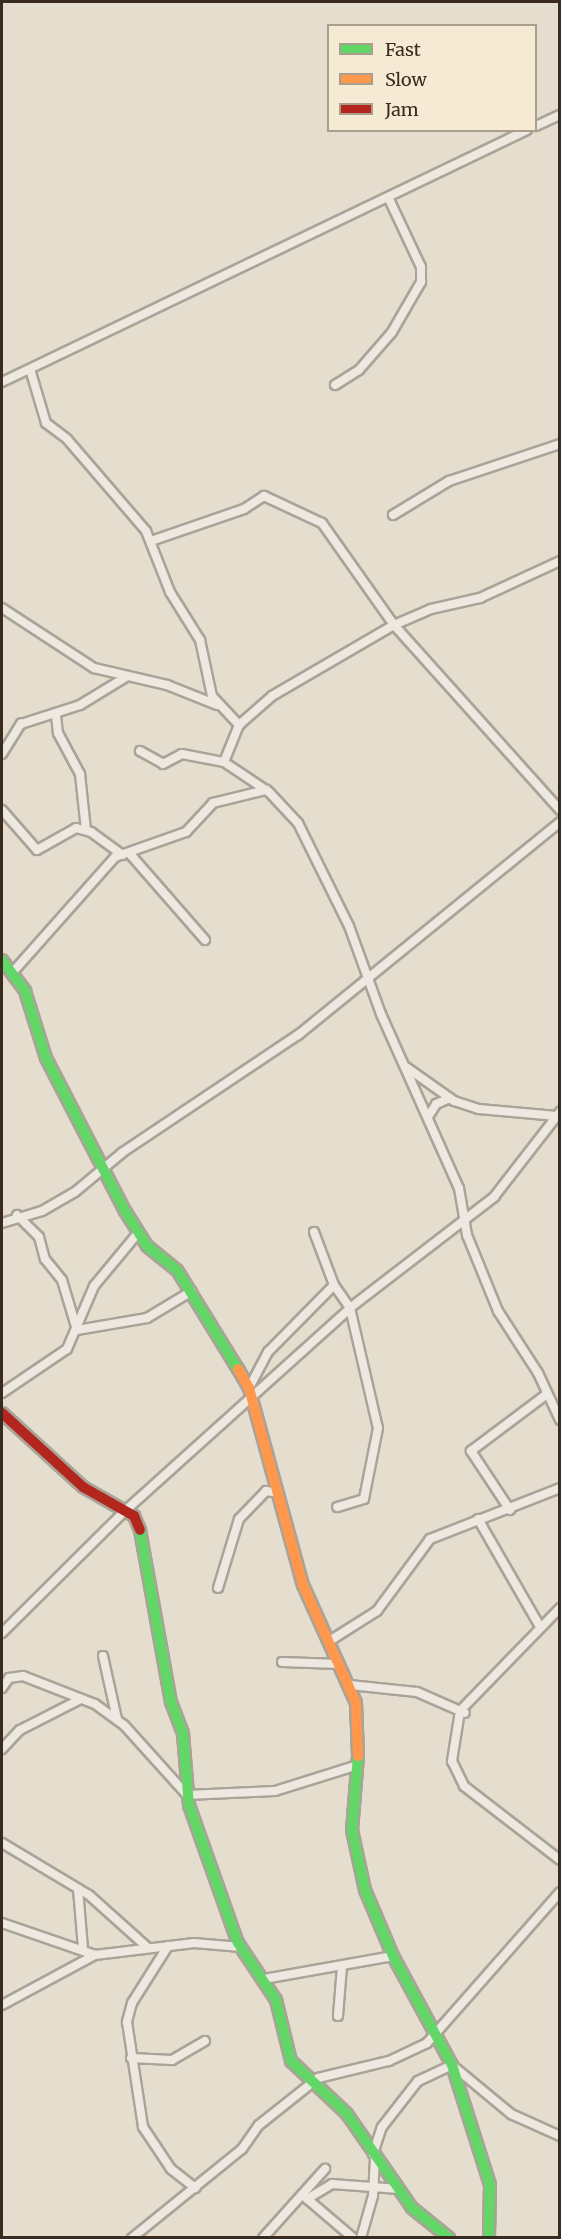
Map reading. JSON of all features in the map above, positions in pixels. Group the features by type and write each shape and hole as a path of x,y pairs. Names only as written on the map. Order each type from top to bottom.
{"street":[{"path":"537,126 560,115"},
{"path":"2,382 523,132"},
{"path":"336,385 358,370 392,332 421,282 421,267 388,197"},
{"path":"30,369 46,423 67,439 151,542 170,592 200,640 204,675 217,705"},
{"path":"393,515 449,482 560,444"},
{"path":"151,542 244,509 264,496 322,523 394,625 560,810"},
{"path":"224,762 239,725 272,696 394,625 431,609 480,598 560,561"},
{"path":"2,608 91,666 126,677 167,685 217,705 239,725"},
{"path":"2,754 21,724 56,715 126,677"},
{"path":"56,715 58,733 80,774 86,830"},
{"path":"140,751 162,764 182,754 224,762 266,790 298,823 428,1117 469,1220 467,1235 498,1311 548,1394 560,1420"},
{"path":"12,973 102,866 126,854 186,832 213,802 266,790"},
{"path":"2,810 37,850 66,831 86,830 126,854 205,940"},
{"path":"2,1223 17,1215 54,1205 298,1035 560,822"},
{"path":"2,960 31,1006 46,1058 138,1233 192,1291 250,1394 303,1585 331,1640 339,1664 350,1685 359,1722 355,1766 355,1851 393,1956 452,2065 490,2185 489,2238"},
{"path":"405,1066 450,1098 479,1109 559,1120"},
{"path":"428,1117 436,1104 450,1098"},
{"path":"2,1634 126,1510 250,1394 350,1308 469,1220 550,1127 559,1120"},
{"path":"17,1215 39,1238 45,1258 62,1280 77,1330"},
{"path":"314,1232 334,1285 350,1308 378,1428 363,1499 337,1507"},
{"path":"2,1394 68,1349 94,1286 138,1233"},
{"path":"250,1394 268,1352 334,1285"},
{"path":"77,1330 147,1318 192,1291"},
{"path":"510,1510 471,1451 548,1394"},
{"path":"2,1413 83,1487 126,1510 147,1546 171,1702 183,1734 187,1795 241,1947 276,2000 291,2061 310,2083 347,2114 399,2189 449,2238"},
{"path":"331,1640 376,1611 430,1539 478,1519 510,1510 560,1488"},
{"path":"218,1588 238,1519 266,1491 278,1493"},
{"path":"478,1519 540,1628"},
{"path":"560,1608 463,1712 452,1761 464,1786 560,1860"},
{"path":"102,1656 117,1719"},
{"path":"282,1662 339,1664"},
{"path":"2,1688 9,1678 23,1677 64,1688 79,1700 117,1719 187,1795 274,1791 355,1766"},
{"path":"350,1685 417,1692 463,1712"},
{"path":"2,1749 20,1730 79,1700"},
{"path":"2,1843 78,1889 148,1948"},
{"path":"78,1889 83,1949"},
{"path":"132,2238 195,2188 310,2083 408,2054 435,2036 560,1892"},
{"path":"2,1923 95,1955"},
{"path":"2,2005 95,1955 168,1946 241,1947"},
{"path":"168,1946 132,2002 127,2022 131,2058 147,2134 171,2169 195,2188"},
{"path":"264,1979 393,1956"},
{"path":"338,2016 342,1966"},
{"path":"131,2058 172,2060 205,2042"},
{"path":"452,2065 511,2114 560,2136"},
{"path":"360,2238 373,2187 374,2156 382,2127 418,2080 452,2065"},
{"path":"263,2238 306,2197 325,2169"},
{"path":"306,2197 332,2184 399,2189"},
{"path":"306,2197 353,2238"}],"traffic: fast":[{"path":"2,960 25,991 46,1058 125,1211 147,1246 177,1270 238,1369"},
{"path":"140,1530 171,1702 183,1734 189,1805 238,1943 276,2000 291,2061 347,2114 412,2208 449,2238"},
{"path":"358,1756 352,1830 365,1890 393,1956 452,2065 490,2185 489,2238"}],"traffic: slow":[{"path":"238,1369 249,1388 303,1585 356,1703 358,1756"}],"traffic: jam":[{"path":"2,1413 83,1487 134,1516 140,1530"}]}
